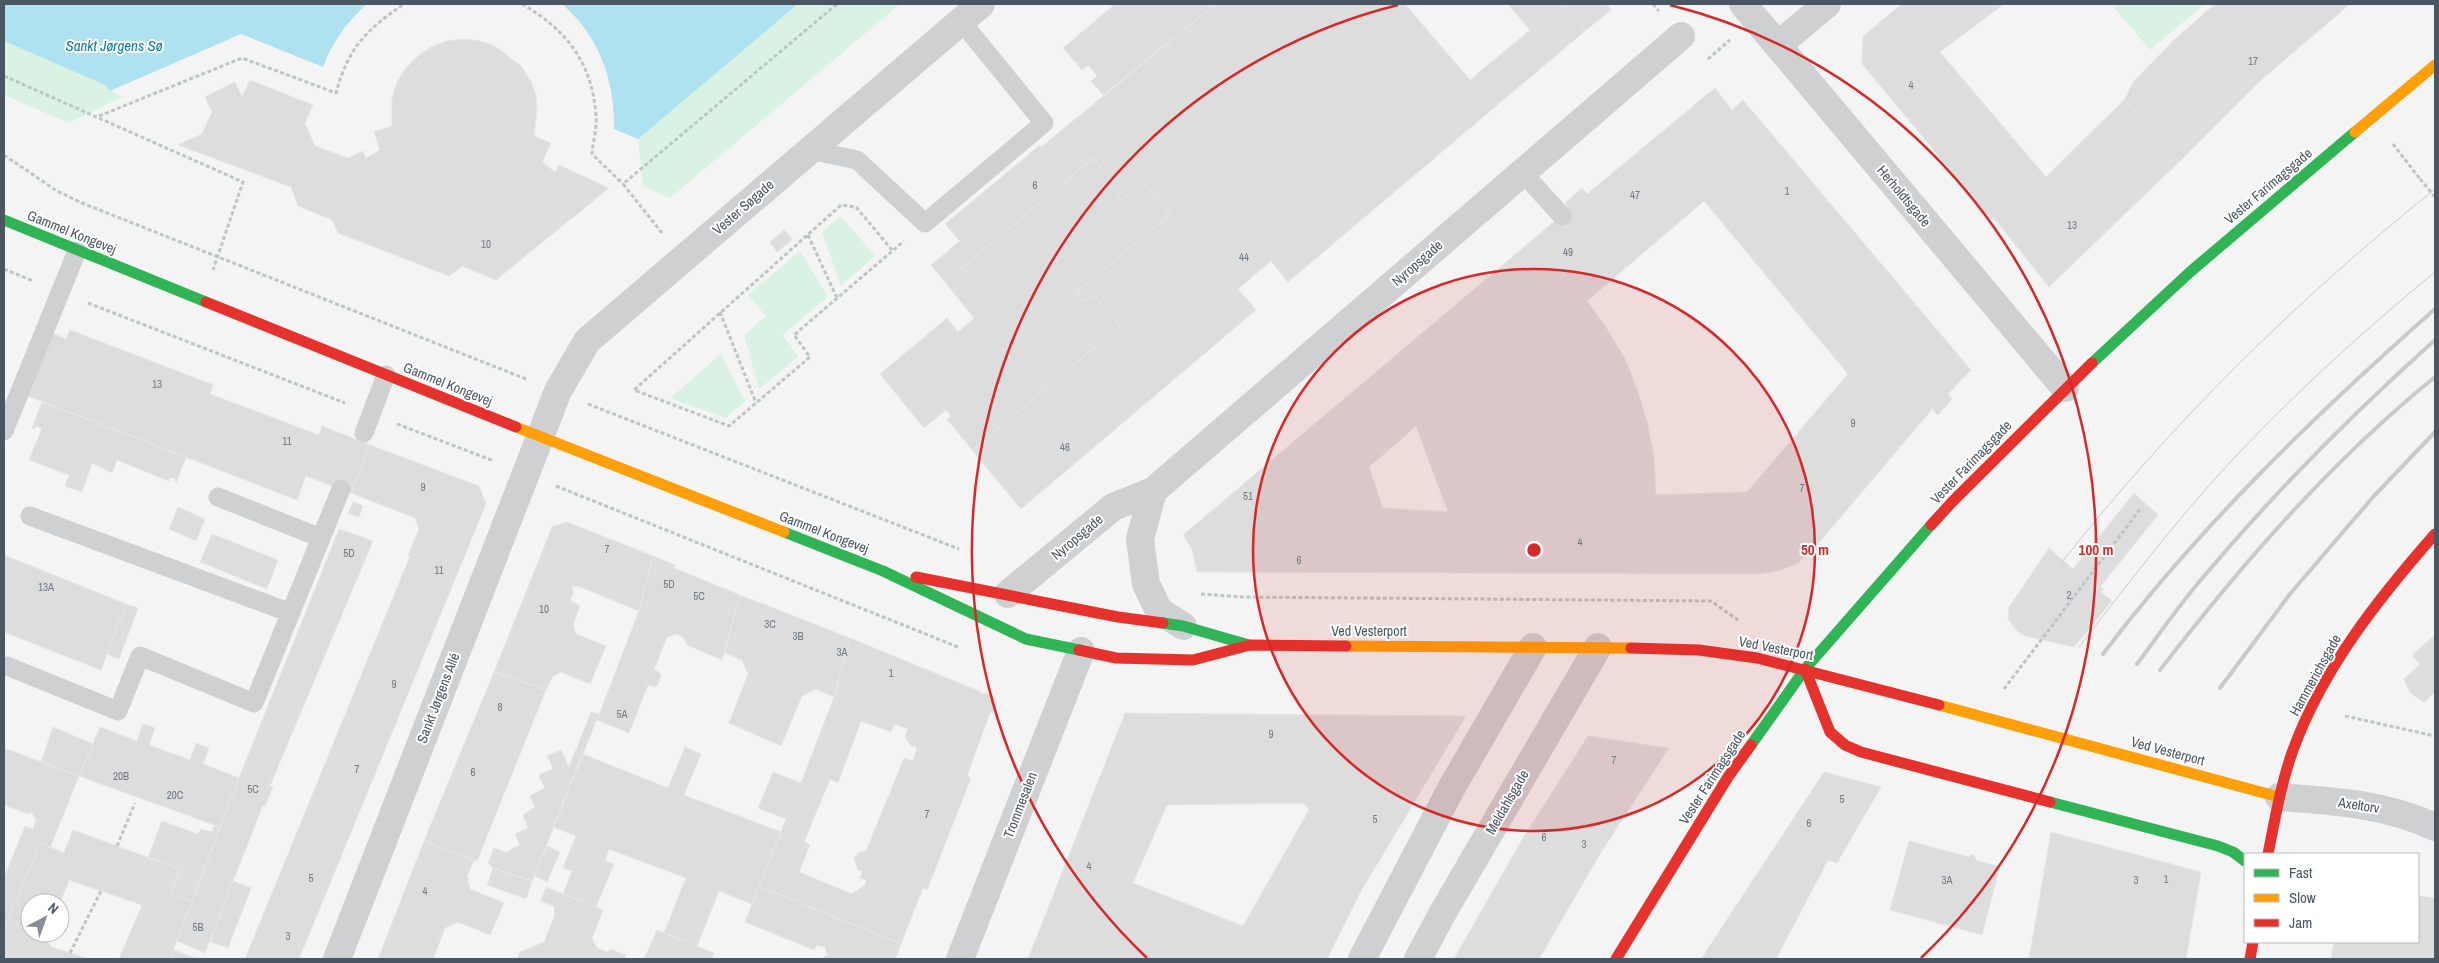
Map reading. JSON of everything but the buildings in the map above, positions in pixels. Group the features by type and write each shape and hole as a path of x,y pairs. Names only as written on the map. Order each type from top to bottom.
{"street":[{"path":"1778,45 1827,4"},
{"name":"Herholdtsgade","path":"1749,11 2065,388"},
{"name":"Vester Søgade","path":"540,437 558,391 587,342 971,12"},
{"name":"Nyropsgade","path":"1008,594 1113,507 1153,491 1681,36"},
{"name":"Vester Farimagsgade","path":"1616,959 1728,777 1806,669 1952,501 2065,388 2190,272 2435,64"},
{"name":"Gammel Kongevej","path":"4,220 540,437 883,570 1026,639 1116,658 1193,660 1250,645"},
{"name":"Sankt Jørgens Allé","path":"337,959 540,437"},
{"path":"1153,491 1140,540 1148,590 1159,610 1184,626"},
{"name":"Hammerichsgade","path":"2268,853 2280,796 2293,750 2311,709 2348,645 2369,615 2435,534"},
{"name":"Gammel Kongevej","path":"883,570 1118,617 1184,626 1250,645"},
{"name":"Ved Vesterport","path":"1250,645 1598,647 1699,650 1757,658 1806,669 2280,796"},
{"path":"1362,959 1452,787 1533,647"},
{"name":"Meldahlsgade","path":"1418,959 1442,914 1598,647"},
{"name":"Trommesalen","path":"960,959 1081,652"},
{"path":"1806,669 1830,732 1845,746 2187,838 2224,849 2240,856 2244,860"},
{"name":"Axeltorv","path":"2280,796 2360,804 2395,812 2435,827"},
{"path":"2250,959 2253,943"}],"lane":[{"path":"810,150 857,160 925,223 1044,123 971,12"},
{"path":"1522,172 1562,216"},
{"path":"4,431 77,251"},
{"path":"364,433 386,375"},
{"path":"7,666 118,711 140,656 254,703 341,489"},
{"path":"218,497 321,538"},
{"path":"30,516 291,613"}],"path":[{"path":"98,116 242,58 336,93 341,72 351,54 374,24 404,4"},
{"path":"522,4 547,18 573,46 590,80 596,117 592,154 623,184 644,209"},
{"path":"623,184 837,4"},
{"path":"1681,36 1704,62 1749,11"},
{"path":"4,76 98,116 243,182 202,301"},
{"path":"2371,117 2435,197"},
{"path":"4,155 57,191 82,203 965,550"},
{"path":"892,250 856,207 841,206 634,390 729,426 810,357 794,335 925,223"},
{"path":"808,235 837,298"},
{"path":"720,312 756,403"},
{"path":"1982,716 2141,508"},
{"path":"1148,590 1242,597 1711,601 1743,624"},
{"path":"2311,709 2435,736"},
{"path":"117,846 134,803"},
{"path":"70,953 101,891"}],"green space":[{"path":"798,4 900,4 670,198 643,186 638,139"},
{"path":"2111,4 2205,4 2150,50"},
{"path":"4,41 105,85 110,91 122,97 69,123 4,95"},
{"path":"841,216 875,256 841,286 822,232"},
{"path":"800,251 828,297 782,335 799,356 759,389 744,335 766,316 748,295"},
{"path":"721,354 745,401 726,418 670,398"}],"water":[{"name":"Sankt Jørgens Sø","path":"4,4 367,4 341,32 323,67 241,34 110,91 105,85 4,41"},
{"path":"562,4 798,4 638,139 614,129 612,93 602,60 586,30"}],"tram line":[{"path":"2061,563 2103,511 2191,412 2284,320 2333,275 2435,189"},
{"path":"2079,647 2177,522 2220,473 2309,383 2371,326 2435,272"}],"railway":[{"path":"2103,654 2179,561 2260,473 2346,389 2435,309"},
{"path":"2137,664 2191,592 2255,518 2313,456 2435,340"},
{"path":"2160,670 2255,553 2323,479 2396,410 2435,377"},
{"path":"2220,688 2290,594 2373,497 2435,432"}],"traffic: fast":[{"path":"2092,363 2190,272 2355,132"},
{"path":"4,220 206,302"},
{"path":"1751,745 1805,669 1931,525"},
{"path":"784,532 883,571 1026,639 1079,650"},
{"path":"1163,623 1183,626 1249,645"},
{"path":"2050,802 2218,846 2233,852 2244,860"}],"traffic: slow":[{"path":"2355,132 2435,65"},
{"path":"516,427 784,532"},
{"path":"1346,646 1631,648"},
{"path":"1939,705 2279,797"}],"traffic: jam":[{"path":"206,302 516,427"},
{"path":"1931,525 2092,363"},
{"path":"2268,853 2285,775 2305,720 2320,691 2336,663 2373,609 2435,534"},
{"path":"916,577 1118,617 1163,623"},
{"path":"1079,650 1116,658 1193,660 1250,645 1346,646"},
{"path":"1631,648 1699,650 1757,658 1939,705"},
{"path":"1805,669 1830,732 1845,745 1861,752 2050,802"},
{"path":"1616,959 1728,777 1751,745"},
{"path":"2250,959 2253,943"}]}
